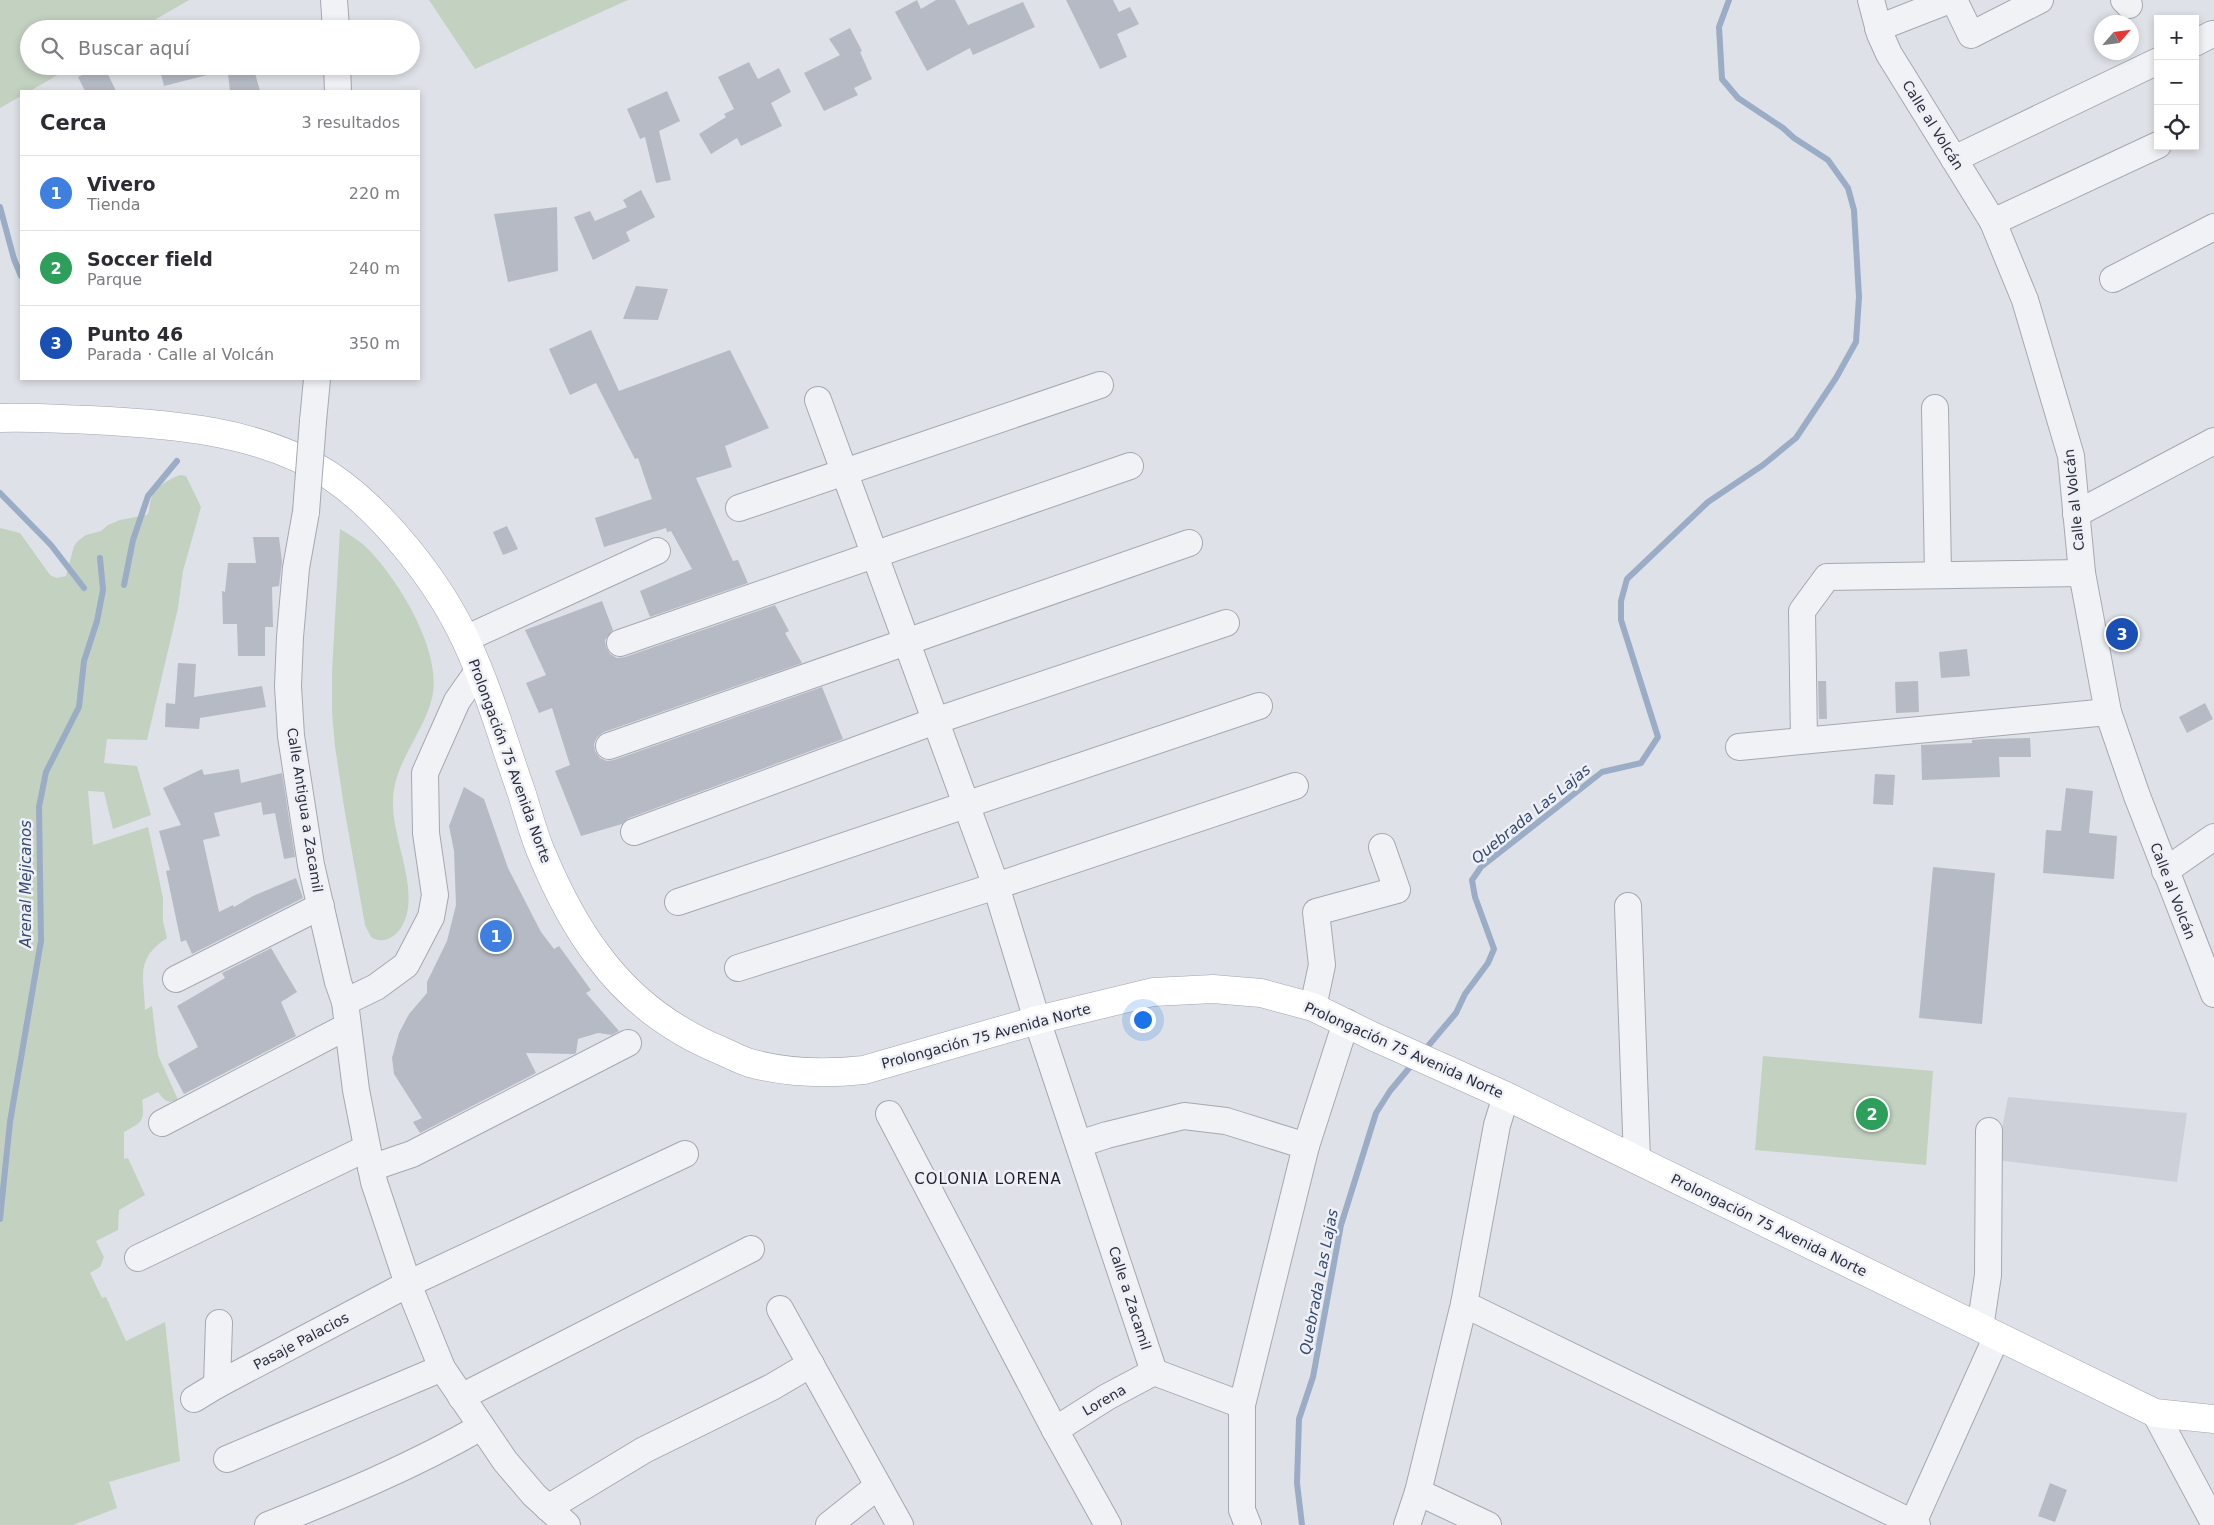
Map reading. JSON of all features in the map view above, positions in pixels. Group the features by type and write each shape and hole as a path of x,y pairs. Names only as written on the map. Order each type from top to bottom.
{"main road":[{"name":"Prolongación 75 Avenida Norte","path":"0,418 120,421 181,427 238,437 294,456 329,475 372,510 412,555 447,606 465,639 540,849 568,907 598,957 626,988 665,1023 708,1046 749,1063 800,1071 836,1073 864,1070 1037,1020 1153,992 1213,989 1262,994 1313,1007 1372,1036 1506,1096 2155,1413 2214,1419"}],"street":[{"path":"334,0 335,20"},
{"name":"Calle al Volcán","path":"1870,0 1878,28 1889,54 1993,222 2025,300 2071,456 2082,573 2108,712 2165,871 2214,994"},
{"path":"1878,28 1950,0"},
{"path":"1954,0 1971,35 2040,0"},
{"path":"1954,159 2154,63"},
{"path":"337,75 338,90"},
{"path":"1993,222 2154,147"},
{"path":"2113,279 2214,227"},
{"name":"Calle Antigua a Zacamil","path":"317,380 306,512 296,568 288,686 296,769 312,865 346,1015 369,1158 374,1182 408,1284 442,1368 505,1461 552,1518"},
{"path":"739,508 1100,385"},
{"name":"Calle a Zacamil","path":"818,400 996,886 1037,1020 1154,1372"},
{"path":"1936,408 1938,574"},
{"path":"2076,514 2214,441"},
{"path":"620,643 1130,466"},
{"path":"609,746 1189,543"},
{"path":"465,639 657,551"},
{"path":"1804,740 1802,612 1827,578 1938,574 2082,573"},
{"path":"634,832 935,721 1226,624"},
{"path":"162,1124 346,1015 376,987 406,965 431,917 435,895 426,834 425,773 457,701 478,671"},
{"path":"678,902 1258,706"},
{"path":"1739,748 1804,740 2108,712"},
{"path":"738,968 996,886 1295,786"},
{"path":"2165,871 2214,837"},
{"path":"1313,1007 1322,965 1316,912 1398,890 1382,847"},
{"path":"176,979 321,906"},
{"path":"1628,906 1637,1160"},
{"path":"1248,1525 1242,1510 1242,1405 1306,1146 1346,1022"},
{"path":"138,1258 369,1158 412,1154 628,1043"},
{"path":"1407,1525 1418,1492 1464,1304 1497,1125 1506,1096"},
{"path":"889,1114 1055,1430 1108,1525"},
{"path":"1079,1144 1184,1116 1226,1121 1306,1146"},
{"path":"1464,1304 1914,1524 1989,1332 1989,1131"},
{"name":"Pasaje Palacios","path":"194,1399 408,1284 686,1154"},
{"path":"461,1397 751,1249"},
{"path":"780,1309 900,1525"},
{"path":"217,1385 219,1323"},
{"path":"552,1518 644,1450 772,1387 812,1364"},
{"path":"227,1459 442,1368"},
{"path":"1154,1372 1242,1405"},
{"name":"Lorena","path":"1055,1430 1107,1397 1154,1372"},
{"path":"2155,1413 2214,1523"},
{"path":"268,1525 339,1498 447,1447 481,1427"},
{"path":"829,1525 878,1486"},
{"path":"1418,1492 1488,1525"}],"shaded area":[{"path":"2008,1097 2187,1113 2177,1182 1996,1160"}],"green space":[{"path":"0,0 189,0 155,20 20,20 20,75 58,75 32,90 20,90 20,97 0,108"},
{"path":"429,0 628,0 475,69"},
{"path":"180,475 186,476 201,507 183,571 178,608 147,740 107,739 104,763 137,766 151,815 113,829 104,792 88,791 93,845 148,827 163,898 163,921 167,938 150,953 146,961 143,978 145,1010 152,1006 158,1055 178,1100 171,1102 166,1100 158,1092 142,1100 143,1113 141,1120 124,1132 124,1159 128,1158 145,1195 119,1210 118,1230 96,1241 104,1257 100,1267 90,1273 102,1298 106,1297 126,1341 165,1322 180,1461 109,1482 117,1508 73,1525 0,1525 0,528 20,533 50,575 57,578 66,576 74,546 79,540 86,535 101,531 108,525 120,520 147,515 151,498 157,489 165,482"},
{"path":"340,529 368,549 393,579 405,598 425,639 434,680 428,712 397,776 394,789 394,819 405,867 409,898 407,913 402,926 393,936 384,940 371,937 365,925 335,746 332,712 332,672"},
{"path":"1763,1056 1933,1071 1926,1165 1755,1150"}],"building":[{"path":"917,0 921,9 936,0 955,0 968,25 1023,2 1035,27 973,55 970,48 927,71 895,12"},
{"path":"1066,0 1113,0 1119,12 1130,7 1139,24 1117,34 1127,57 1100,69"},
{"path":"850,28 862,51 860,52 872,79 854,88 858,95 824,111 804,73 840,55 829,39"},
{"path":"749,62 758,79 779,68 791,92 771,103 782,126 741,146 737,138 711,154 699,134 726,117 724,114 734,109 718,77"},
{"path":"82,75 108,75 116,90 84,90 78,77"},
{"path":"161,75 207,75 164,86"},
{"path":"228,75 256,75 260,90 230,90"},
{"path":"667,91 680,121 659,131 671,180 656,183 645,137 640,139 627,109"},
{"path":"641,190 655,217 626,232 630,241 593,260 574,217 590,211 595,221 627,207 623,200"},
{"path":"557,207 558,271 508,282 494,214"},
{"path":"636,286 668,289 658,320 623,319"},
{"path":"591,330 619,391 730,350 769,428 725,446 732,467 696,478 733,561 738,560 748,583 650,617 640,591 692,569 671,531 667,532 666,528 604,547 595,518 652,499 638,458 635,459 596,383 570,395 549,349"},
{"path":"507,526 518,549 503,555 493,532"},
{"path":"253,537 279,537 282,562 279,586 272,587 273,627 265,627 265,656 238,656 237,624 223,624 222,591 225,592 228,563 256,563"},
{"path":"602,601 613,630 605,640 606,647 610,654 617,658 625,657 775,605 789,631 785,633 802,663 604,732 597,737 594,744 595,751 600,758 607,761 614,760 822,687 843,739 629,818 622,824 581,836 555,771 570,765 552,708 539,713 526,683 546,675 525,630"},
{"path":"1967,649 1970,676 1941,678 1939,652"},
{"path":"178,663 196,664 194,697 262,686 266,707 200,718 199,729 165,727 166,703 175,704"},
{"path":"1818,681 1826,681 1827,719 1819,719"},
{"path":"1918,681 1919,712 1896,713 1895,682"},
{"path":"2205,703 2213,719 2187,733 2179,717"},
{"path":"2030,738 2031,757 1999,757 2000,777 1922,780 1921,745 1972,743 1972,740 1986,739"},
{"path":"202,769 204,775 239,769 241,783 282,773 295,857 284,859 275,813 263,815 261,802 214,813 220,836 203,840 219,912 296,878 303,898 192,954 186,940 181,942 166,871 170,870 159,831 181,825 163,788"},
{"path":"1875,774 1895,775 1893,805 1873,804"},
{"path":"464,787 484,799 508,868 541,932 554,949 559,946 591,990 586,993 619,1031 612,1035 598,1033 578,1039 576,1053 574,1054 526,1053 536,1073 420,1133 413,1122 422,1118 394,1074 392,1058 399,1033 409,1014 427,993 427,982 447,941 456,905 454,851 449,826"},
{"path":"2066,788 2093,791 2089,833 2117,836 2114,879 2043,873 2046,830 2061,831"},
{"path":"1933,867 1995,873 1982,1024 1919,1018"},
{"path":"271,948 297,992 281,1002 296,1036 184,1094 168,1064 198,1047 177,1006 225,978 222,973"},
{"path":"2050,1483 2067,1490 2055,1522 2038,1516"}],"waterway":[{"name":"Quebrada Las Lajas","path":"1423,1052 1456,1013 1465,994 1488,963 1494,949 1475,897 1472,880 1481,867 1602,772 1641,763 1658,737 1621,620 1621,601 1627,579 1708,502 1763,465 1796,438 1836,378 1856,342 1859,297 1854,210 1848,188 1828,160 1738,98 1722,79 1719,27 1729,0"},
{"name":"Arenal Mejicanos","path":"0,207 14,259 20,274"},
{"path":"124,585 133,540 148,496 177,461"},
{"path":"0,493 51,545 84,588"},
{"name":"Arenal Mejicanos","path":"0,1219 10,1122 41,941 39,807 46,772 79,707 84,661 97,621 103,590 100,558"},
{"name":"Quebrada Las Lajas","path":"1302,1525 1297,1483 1299,1419 1313,1377 1341,1225 1376,1113 1390,1091 1415,1061"}],"place":[{"name":"Punto 46","path":"2122,634"},
{"name":"Vivero","path":"496,936"},
{"name":"Soccer field","path":"1872,1114"}],"district":[{"name":"COLONIA LORENA","path":"988,1179"}]}
